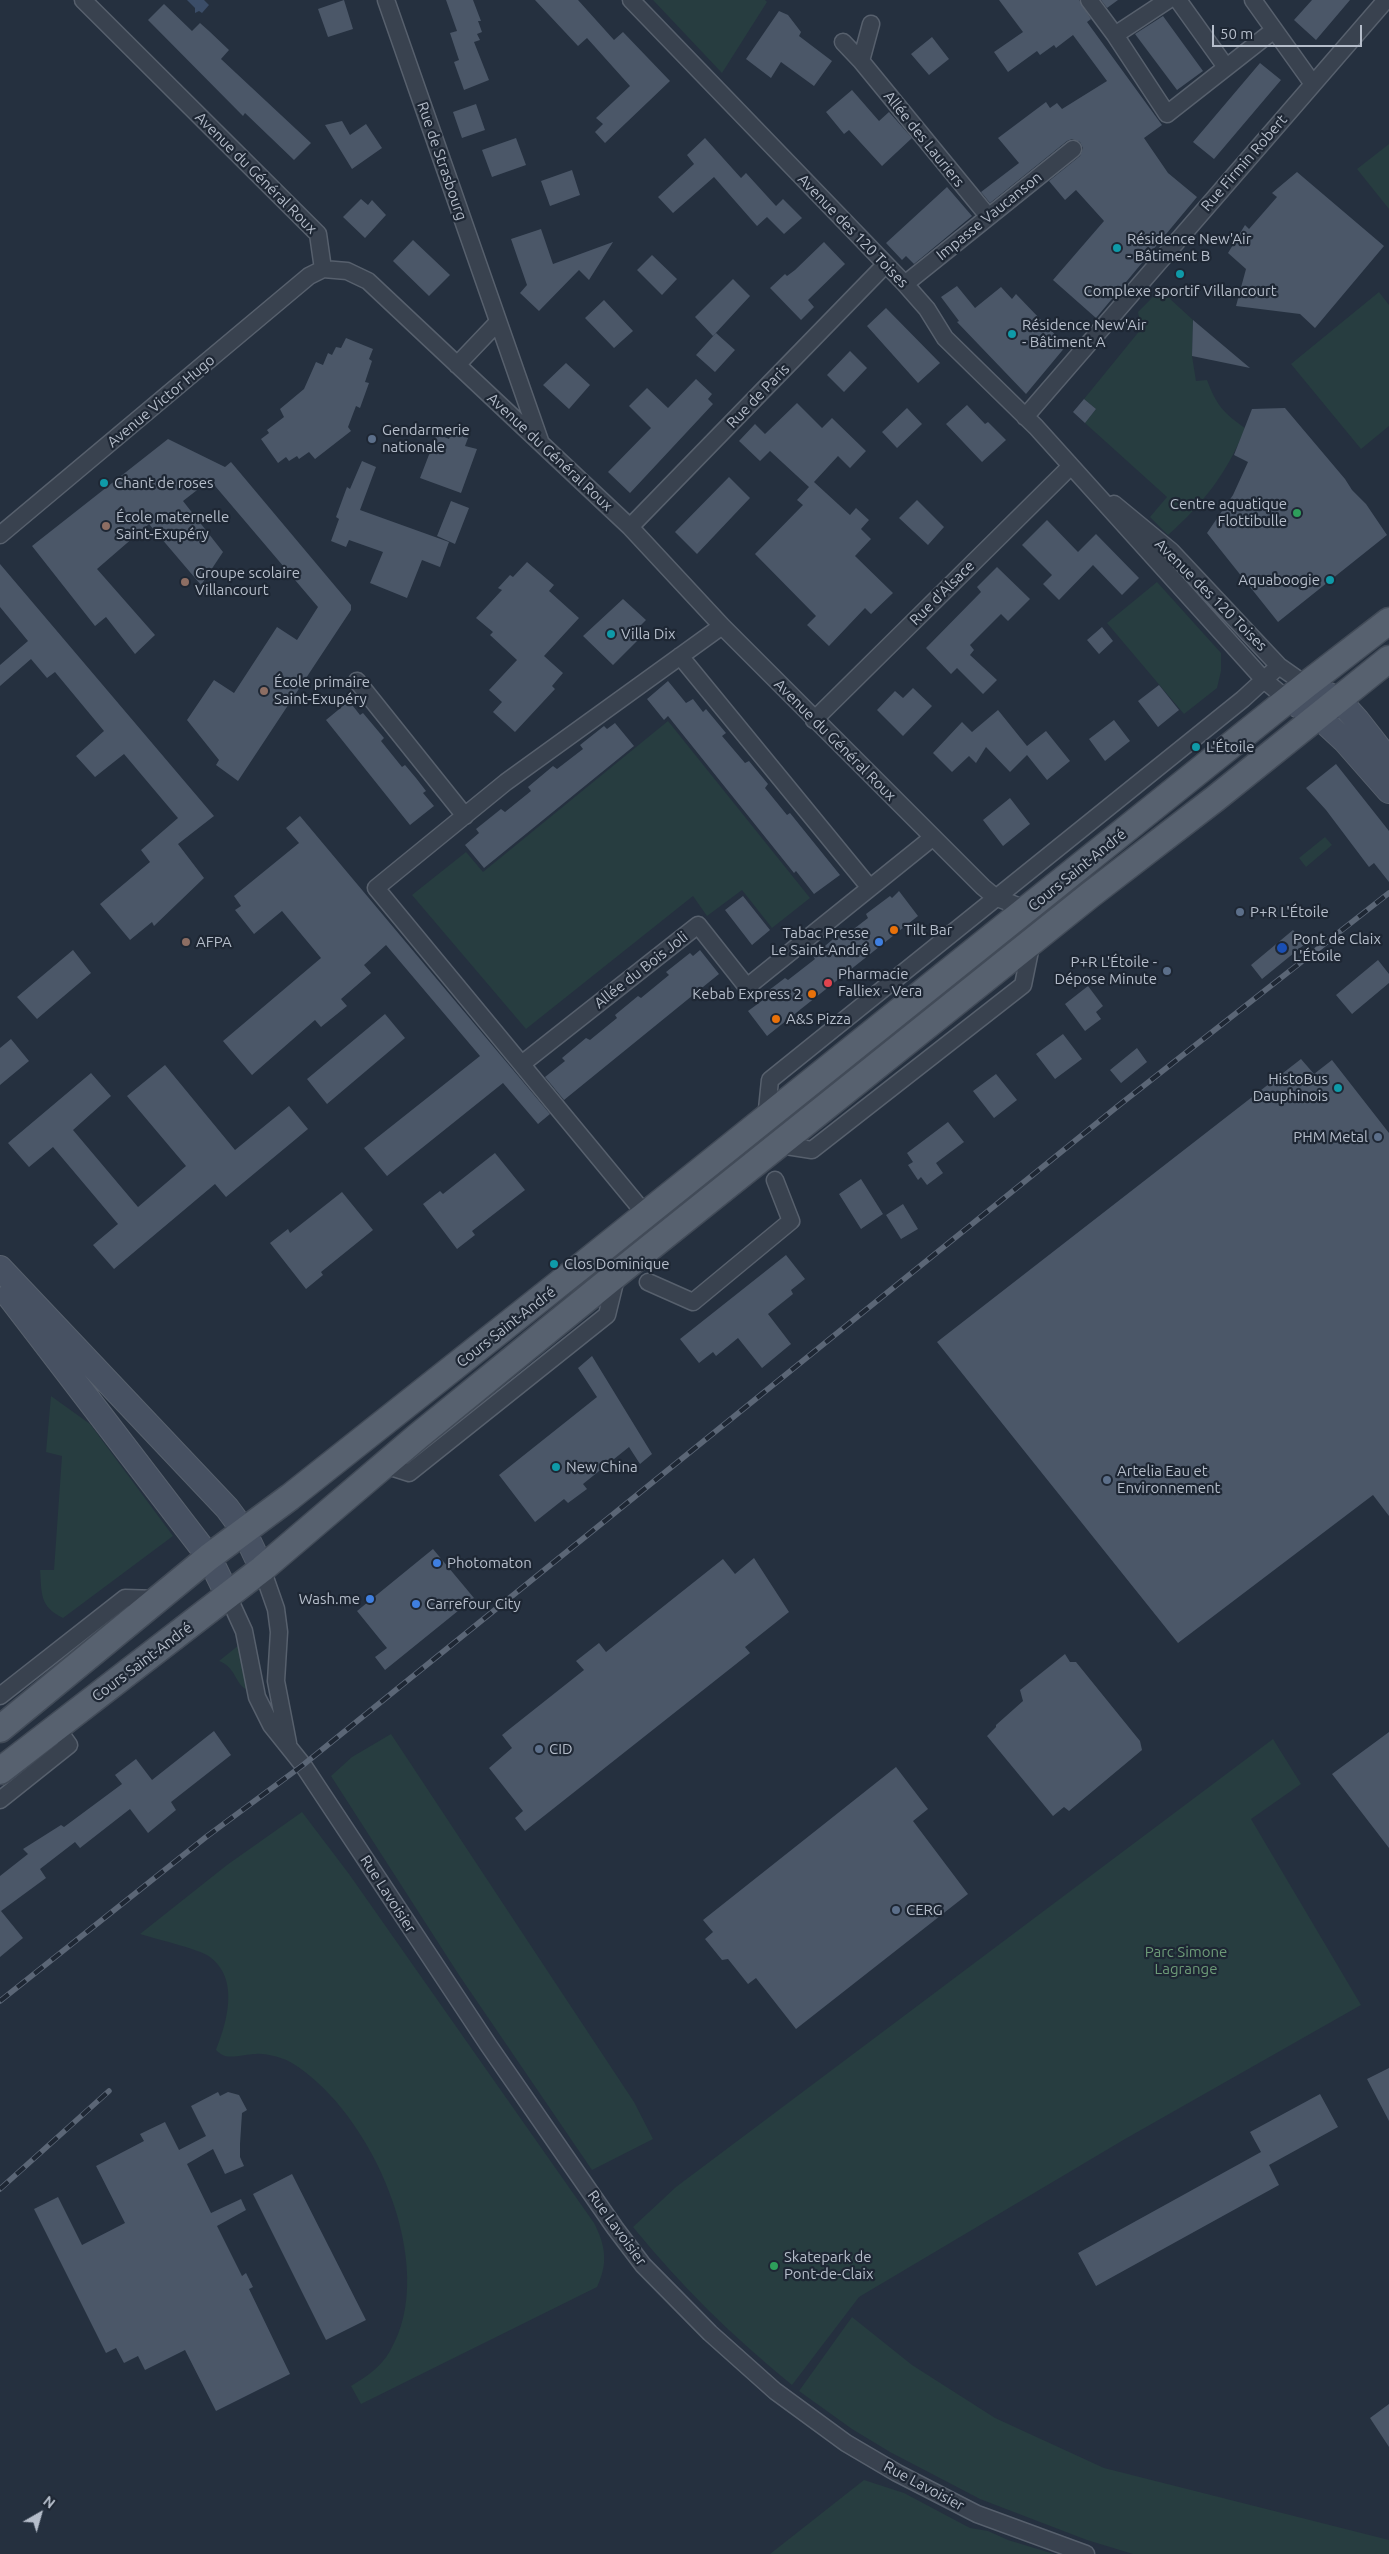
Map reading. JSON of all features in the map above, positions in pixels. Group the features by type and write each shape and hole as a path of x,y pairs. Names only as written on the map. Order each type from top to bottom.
{"main road":[{"name":"Cours Saint-André","path":"0,1729 209,1557 244,1532 766,1119 1297,692 1389,621"},
{"name":"Cours Saint-André","path":"0,1771 262,1569 384,1465 617,1274 1032,941 1328,707 1386,666"},
{"path":"1297,692 1357,720 1389,762"},
{"path":"1328,707 1345,741 1389,791"},
{"path":"0,1268 227,1508 244,1532 262,1569"},
{"path":"0,1285 209,1557 228,1596"}],"street":[{"name":"Avenue du Général Roux","path":"83,0 318,234 323,269 347,270 368,281 630,527 722,626 932,838 996,897 1028,910"},
{"name":"Rue de Strasbourg","path":"386,0 542,445"},
{"name":"Avenue des 120 Toises","path":"631,0 905,284 927,309 946,338 1025,417 1264,680 1297,692"},
{"path":"1089,0 1115,35 1166,114 1274,30"},
{"path":"1115,35 1168,0"},
{"path":"1178,0 1226,67"},
{"path":"1254,0 1313,84"},
{"name":"Rue Firmin Robert","path":"1025,417 1386,0"},
{"path":"861,61 871,24"},
{"name":"Allée des Lauriers","path":"843,42 861,61 988,216"},
{"name":"Impasse Vaucanson","path":"905,284 1073,149"},
{"name":"Rue de Paris","path":"630,527 885,265"},
{"name":"Avenue Victor Hugo","path":"0,535 309,276 323,269"},
{"path":"457,365 498,322"},
{"name":"Avenue des 120 Toises","path":"1070,467 1171,551 1279,666 1297,692"},
{"name":"Rue d'Alsace","path":"814,720 1070,467"},
{"path":"646,1214 523,1063 376,888 506,782 722,626"},
{"path":"680,656 870,888"},
{"name":"Cours Saint-André","path":"766,1119 770,1080 1279,666"},
{"path":"357,681 465,816"},
{"name":"Allée du Bois Joli","path":"523,1063 698,925 747,987 932,838"},
{"path":"780,1145 812,1150 1023,985 1032,941"},
{"path":"953,1038 961,998"},
{"path":"648,1282 693,1302 791,1221 775,1180"},
{"path":"384,1465 409,1473 607,1315 617,1274"},
{"name":"Rue Lavoisier","path":"262,1569 276,1609 279,1632 276,1681 278,1703 289,1748"},
{"name":"Rue Lavoisier","path":"228,1596 244,1631 257,1697 271,1725 303,1765 489,2046 615,2228 643,2265 710,2333 775,2391 846,2443 897,2473 977,2514 1086,2554"},
{"path":"0,1696 125,1598 158,1598"},
{"path":"0,1800 69,1745 56,1727"}],"green space":[{"path":"653,0 765,0 767,2 722,73"},
{"path":"1389,144 1389,209 1357,169"},
{"path":"1379,292 1389,305 1389,426 1361,449 1291,364"},
{"path":"1156,294 1169,298 1193,320 1192,356 1196,381 1207,380 1221,407 1231,418 1245,428 1231,459 1213,486 1168,535 1150,517 1167,497 1085,423 1096,409 1084,399 1141,329 1138,312"},
{"path":"1157,582 1221,653 1221,671 1217,688 1184,714 1107,623"},
{"path":"668,721 810,898 772,928 742,890 707,916 693,896 526,1029 412,895 466,852 483,872"},
{"path":"1325,837 1332,845 1306,867 1299,858"},
{"path":"51,1396 90,1424 173,1536 63,1618 50,1609 43,1598 40,1570 54,1570 62,1456 46,1452"},
{"path":"239,1645 247,1685 246,1689 242,1687 229,1667 219,1661"},
{"path":"391,1734 634,2102 653,2139 592,2170 459,1975 331,1776 352,1757"},
{"name":"Parc Simone Lagrange","path":"1273,1739 1301,1784 1251,1819 1361,2005 1125,2139 859,2297 792,2385 708,2310 633,2227 676,2187"},
{"path":"302,1812 349,1874 594,2223 601,2239 604,2255 603,2271 597,2287 361,2404 351,2386 378,2367 386,2357 404,2316 407,2277 402,2235 390,2193 371,2153 348,2116 321,2086 292,2063 279,2058 264,2054 232,2057 225,2056 216,2050 224,2025 228,1999 228,1986 224,1974 217,1964 201,1952 140,1934 227,1865"},
{"path":"852,2317 912,2365 995,2418 1104,2468 1389,2540 1389,2554 1133,2554 1087,2540 980,2499 890,2452 852,2429 799,2391"},
{"path":"864,2480 904,2493 970,2528 988,2531 1008,2540 1054,2554 770,2554"}],"water":[{"path":"187,0 204,0 209,5 202,13 199,11 195,13 195,8"}],"building":[{"path":"344,0 353,29 328,37 318,9"},
{"path":"446,0 473,0 481,21 478,21 482,32 477,34 480,40 474,42 489,80 464,90 454,62 459,60 450,33 457,31"},
{"path":"535,0 578,0 614,40 623,32 670,81 605,143 595,132 603,124 596,118 630,86 587,38 578,46"},
{"path":"999,0 1079,0 1091,19 1087,22 1162,125 1144,138 1168,173 1197,197 1096,318 1053,280 1104,221 1076,190 1065,200 1049,181 1080,156 1083,148 1080,142 1072,139 1067,141 990,203 981,192 1019,163 998,138 1046,102 1050,108 1057,103 1062,109 1107,81 1073,35 1056,48 1054,45 1040,55 1037,51 1008,72 994,52 1023,32"},
{"path":"1101,0 1118,0 1107,8"},
{"path":"1312,0 1350,0 1316,40 1294,20"},
{"path":"164,4 192,31 200,23 209,31 229,50 221,59 311,143 294,160 245,113 243,116 148,20"},
{"path":"779,11 788,15 801,32 799,36 832,61 814,86 781,62 771,78 746,59"},
{"path":"1163,16 1203,71 1177,90 1135,34"},
{"path":"932,37 949,59 929,75 911,54"},
{"path":"1260,63 1281,80 1214,159 1193,142"},
{"path":"852,90 879,121 889,112 912,138 882,166 849,130 844,134 826,112"},
{"path":"476,104 485,130 462,138 453,112"},
{"path":"342,121 350,135 366,124 382,148 352,169 325,125"},
{"path":"516,138 526,165 492,177 482,150"},
{"path":"705,138 741,178 746,173 776,206 783,199 802,218 784,234 767,217 757,226 714,177 673,213 658,197 694,164 687,155"},
{"path":"572,170 580,195 550,206 541,181"},
{"path":"1297,172 1384,246 1315,328 1300,314 1236,306 1246,269 1228,253 1245,225 1249,229 1277,197 1272,193"},
{"path":"947,187 972,216 914,264 906,256 902,260 886,243"},
{"path":"361,199 368,205 372,200 386,215 365,238 343,217"},
{"path":"541,229 553,264 613,242 589,280 579,270 539,311 520,293 527,285 511,239"},
{"path":"413,240 450,275 429,296 393,261"},
{"path":"824,242 845,264 808,300 814,307 801,320 770,288 785,274 787,276 795,270"},
{"path":"652,255 677,279 662,295 637,270"},
{"path":"733,279 750,296 713,336 695,317"},
{"name":"Résidence New'Air - Bâtiment A","path":"957,286 975,308 1001,287 1012,299 1016,294 1066,346 1026,394 957,322 959,321 941,297"},
{"path":"604,300 633,331 614,348 585,318"},
{"path":"886,308 940,363 918,383 867,326"},
{"path":"1193,320 1250,368 1192,356"},
{"path":"716,333 735,350 715,372 696,355"},
{"path":"346,338 373,349 369,359 372,361 365,382 369,383 360,408 356,406 348,427 351,431 315,459 309,452 299,459 297,456 289,461 286,457 278,463 261,439 269,433 267,430 284,417 280,409 304,389 316,362 323,365 328,353 332,355 336,347 341,348"},
{"path":"850,351 867,368 844,392 827,375"},
{"path":"566,363 590,385 569,409 543,385"},
{"path":"696,379 712,394 708,399 713,404 630,493 608,472 651,428 629,406 647,388 668,408"},
{"path":"1084,399 1096,409 1085,423 1073,412"},
{"path":"797,403 822,428 832,418 866,451 850,468 838,456 814,482 850,515 856,508 869,520 861,529 871,539 855,556 893,593 871,614 865,608 829,646 807,625 816,616 755,554 803,505 797,500 809,487 770,451 760,461 739,441 755,424 765,434"},
{"path":"967,405 985,424 988,422 1006,440 982,462 946,424"},
{"path":"907,408 922,424 897,448 882,432"},
{"name":"Centre aquatique Flottibulle","path":"1285,408 1345,479 1352,490 1366,504 1387,535 1278,622 1207,533 1233,495 1248,462 1234,455 1252,409"},
{"path":"452,431 468,438 465,446 477,449 461,493 420,478 437,434 449,439"},
{"path":"168,439 225,467 231,462 351,605 351,610 238,781 216,765 219,760 187,720 214,680 234,693 277,627 297,640 318,607 210,480 183,501 223,552 201,585 149,524 97,569 155,635 135,654 106,617 95,626 32,546"},
{"path":"362,461 376,467 360,510 449,542 440,567 422,560 407,598 370,583 383,552 349,540 346,547 331,541 339,519 336,517 347,487 350,489"},
{"path":"729,477 750,498 697,554 675,532"},
{"path":"917,500 944,527 928,545 899,518"},
{"path":"451,501 469,508 455,544 437,536"},
{"path":"1047,520 1078,552 1096,534 1139,578 1122,595 1093,565 1059,600 1043,584 1052,575 1022,545"},
{"path":"527,562 554,585 549,591 579,618 544,656 563,673 552,686 555,689 515,732 493,712 502,702 489,690 517,660 490,635 493,632 476,618 502,590 498,588 510,575 513,577"},
{"path":"0,564 214,816 178,844 204,878 154,926 152,922 130,940 100,904 150,862 141,850 178,818 124,754 95,777 76,756 104,731 55,672 47,678 31,659 0,686 0,665 28,641 0,607"},
{"path":"997,567 1030,599 1008,621 1001,614 970,645 974,650 970,655 997,680 983,694 957,668 951,674 926,648 981,592 977,587"},
{"name":"Villa Dix","path":"623,599 646,620 634,632 639,637 637,641 613,665 583,636"},
{"path":"1102,627 1113,641 1099,654 1087,640"},
{"path":"668,681 686,703 693,699 703,712 706,709 726,733 722,736 745,763 749,761 768,784 765,788 787,815 790,813 840,875 814,894 796,871 794,873 668,716 664,720 647,699"},
{"path":"1159,685 1179,710 1158,727 1138,701"},
{"path":"913,688 932,706 903,736 877,710 895,691 903,698"},
{"path":"349,701 360,715 363,713 384,738 381,741 402,767 405,765 416,778 426,791 423,793 434,806 410,825 326,720"},
{"path":"998,710 1027,746 1046,731 1070,761 1047,780 1027,755 1010,772 986,747 976,763 969,756 952,772 933,753 962,722 972,732"},
{"path":"1114,720 1130,741 1105,761 1089,739"},
{"path":"615,723 634,746 484,868 465,845 479,833 476,829 501,809 505,812 531,791 528,787 553,766 557,769 583,749 580,745 604,726 607,729"},
{"path":"1336,764 1389,831 1389,882 1374,863 1369,867 1326,810 1306,788"},
{"path":"1010,798 1030,824 1003,846 983,820"},
{"path":"300,816 550,1114 538,1124 503,1083 387,1176 364,1148 480,1056 386,945 364,965 371,973 341,999 347,1006 321,1027 315,1020 252,1075 223,1041 321,958 282,911 254,934 235,910 241,906 234,896 299,843 286,828"},
{"path":"899,891 918,916 767,1036 748,1011 763,1000 760,997 785,978 788,980 815,959 813,956 838,935 842,938 868,918 866,914 890,896 892,898"},
{"path":"743,896 770,930 752,945 725,910"},
{"path":"1293,930 1305,944 1262,979 1251,965"},
{"path":"73,950 91,973 37,1019 17,997"},
{"path":"700,950 719,974 564,1100 545,1077 565,1061 562,1058 586,1038 590,1040 617,1018 615,1015 638,996 641,998 669,975 666,972 690,953 693,956"},
{"path":"1378,960 1389,974 1389,983 1352,1014 1336,995"},
{"path":"1088,986 1103,1006 1096,1012 1101,1019 1085,1031 1065,1004"},
{"path":"385,1014 405,1038 327,1104 307,1079"},
{"path":"1063,1034 1082,1059 1055,1079 1036,1054"},
{"path":"11,1039 29,1061 0,1085 0,1048"},
{"path":"1137,1048 1147,1062 1121,1083 1110,1070"},
{"path":"1301,1059 1314,1074 1332,1060 1389,1133 1389,1516 1373,1495 1178,1643 937,1342"},
{"path":"165,1065 235,1150 289,1106 308,1129 226,1197 215,1184 114,1269 93,1245 118,1224 53,1147 29,1167 8,1143 91,1073 111,1096 73,1130 138,1207 186,1166 127,1096"},
{"path":"996,1074 1017,1100 994,1118 973,1091"},
{"path":"948,1122 964,1142 936,1163 943,1173 927,1185 921,1177 918,1180 908,1165 913,1162 907,1153"},
{"path":"495,1153 525,1190 472,1231 475,1235 457,1249 423,1204 440,1191 443,1194"},
{"path":"861,1179 883,1214 861,1229 839,1194"},
{"path":"342,1192 373,1230 321,1272 323,1275 306,1289 270,1243 288,1229 290,1233"},
{"path":"903,1204 918,1229 901,1239 886,1215"},
{"path":"786,1255 805,1279 791,1290 793,1294 768,1314 791,1344 762,1368 738,1338 716,1356 713,1352 699,1363 680,1339"},
{"name":"New China","path":"592,1356 652,1454 640,1464 629,1447 583,1484 587,1489 568,1503 564,1499 535,1522 499,1475 597,1397 578,1368"},
{"name":"Carrefour City","path":"433,1549 474,1598 385,1670 375,1657 387,1648 357,1611"},
{"path":"754,1558 789,1612 745,1647 750,1653 525,1831 515,1818 523,1811 489,1768 512,1748 502,1735 584,1670 576,1661 599,1643 606,1652 723,1559 735,1574"},
{"path":"1065,1654 1070,1662 1076,1662 1140,1741 1142,1750 1069,1811 1064,1807 1053,1816 987,1736 996,1725 1023,1701 1020,1690"},
{"path":"214,1731 231,1755 171,1802 176,1810 148,1833 130,1809 80,1848 75,1842 40,1869 46,1878 1,1911 23,1938 0,1957 0,1876 28,1854 23,1849 61,1825 64,1827 122,1784 115,1775 136,1759 152,1780"},
{"path":"1389,1732 1389,1848 1332,1774"},
{"path":"896,1767 928,1809 913,1821 968,1894 796,2029 756,1978 748,1984 728,1959 722,1960 705,1939 713,1932 703,1920"},
{"path":"1389,2068 1389,2121 1367,2079"},
{"path":"218,2092 220,2096 228,2092 239,2095 247,2110 242,2113 240,2144 240,2157 244,2166 225,2174 213,2149 187,2164 211,2213 241,2199 246,2210 217,2226 242,2276 246,2273 253,2287 249,2289 290,2374 216,2411 185,2350 145,2370 138,2356 124,2363 116,2348 106,2353 34,2209 58,2197 82,2245 125,2223 96,2166 144,2141 140,2134 165,2122 179,2150 206,2136 191,2106"},
{"path":"1320,2094 1338,2127 1269,2165 1279,2185 1096,2286 1078,2253 1261,2152 1250,2132"},
{"path":"292,2174 366,2320 326,2340 253,2194"},
{"path":"1389,2404 1389,2447 1370,2418"}],"railway":[{"path":"0,2001 206,1837 303,1765 1118,1106 1389,893"},
{"path":"0,2189 109,2091"}],"place":[{"name":"Résidence New'Air - Bâtiment B","path":"1117,248"},
{"name":"Complexe sportif Villancourt","path":"1180,274"},
{"name":"Résidence New'Air - Bâtiment A","path":"1012,334"},
{"name":"Gendarmerie nationale","path":"372,439"},
{"name":"Chant de roses","path":"104,483"},
{"name":"Centre aquatique Flottibulle","path":"1297,513"},
{"name":"École maternelle Saint-Exupéry","path":"106,526"},
{"name":"Aquaboogie","path":"1330,580"},
{"name":"Groupe scolaire Villancourt","path":"185,582"},
{"name":"Villa Dix","path":"611,634"},
{"name":"École primaire Saint-Exupéry","path":"264,691"},
{"name":"L'Étoile","path":"1196,747"},
{"name":"P+R L'Étoile","path":"1240,912"},
{"name":"Tilt Bar","path":"894,930"},
{"name":"AFPA","path":"186,942"},
{"name":"Tabac Presse Le Saint-André","path":"879,942"},
{"name":"Pont de Claix L'Étoile","path":"1282,948"},
{"name":"P+R L'Étoile - Dépose Minute","path":"1167,971"},
{"name":"Pharmacie Falliex - Vera","path":"828,983"},
{"name":"Kebab Express 2","path":"812,994"},
{"name":"A&S Pizza","path":"776,1019"},
{"name":"HistoBus Dauphinois","path":"1338,1088"},
{"name":"PHM Metal","path":"1378,1137"},
{"name":"Clos Dominique","path":"554,1264"},
{"name":"New China","path":"556,1467"},
{"name":"Artelia Eau et Environnement","path":"1107,1480"},
{"name":"Photomaton","path":"437,1563"},
{"name":"Wash.me","path":"370,1599"},
{"name":"Carrefour City","path":"416,1604"},
{"name":"CID","path":"539,1749"},
{"name":"CERG","path":"896,1910"},
{"name":"Skatepark de Pont-de-Claix","path":"774,2266"}]}
